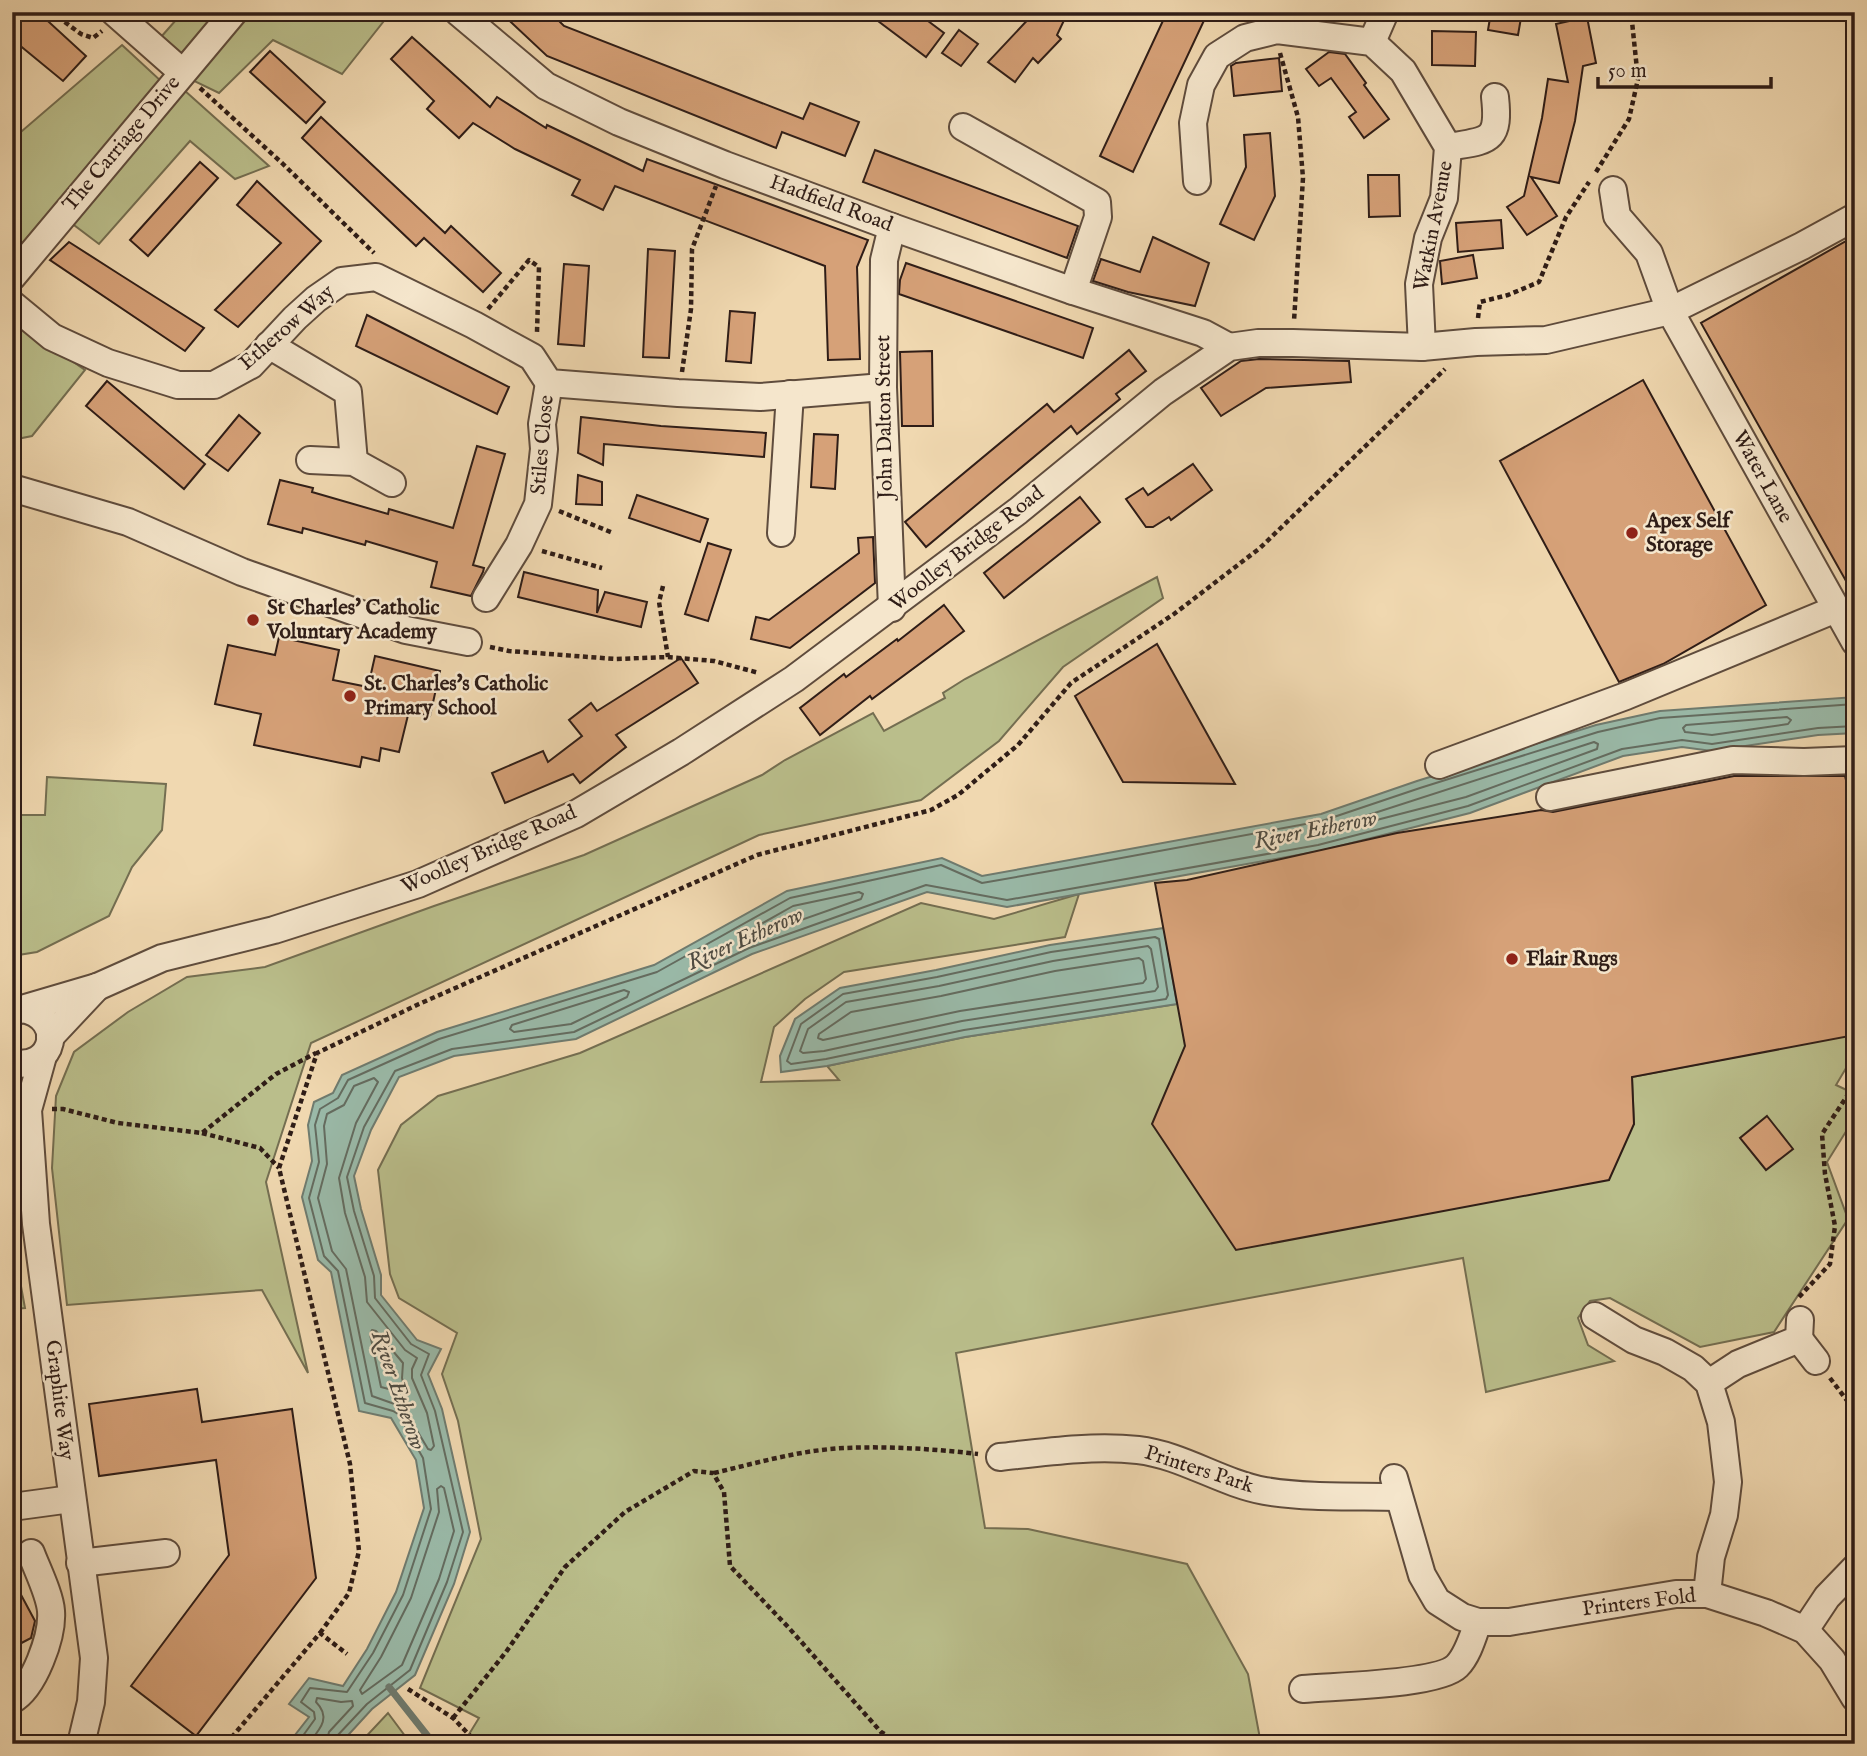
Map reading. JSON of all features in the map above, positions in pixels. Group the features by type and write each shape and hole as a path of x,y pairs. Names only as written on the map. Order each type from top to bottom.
{"street":[{"name":"The Carriage Drive","path":"12,276 234,12"},
{"name":"Hadfield Road","path":"458,12 546,86 619,122 892,227 1073,291 1203,333 1229,347"},
{"path":"1197,181 1193,123 1201,85 1217,56 1244,38 1278,21 1371,42 1385,12"},
{"path":"116,14 182,72"},
{"name":"Watkin Avenue","path":"1371,42 1403,71 1448,147 1444,198 1427,238 1419,284 1422,347"},
{"name":"Watkin Avenue","path":"1448,147 1488,138 1495,130 1498,120 1495,97"},
{"path":"963,127 1097,201 1098,217 1073,291"},
{"name":"Water Lane","path":"1613,190 1617,216 1649,253 1670,312 1855,642"},
{"name":"Woolley Bridge Road","path":"18,1010 97,987 162,958 274,930 418,884 576,814 681,752 794,680 1018,511 1163,392 1229,347 1258,342 1422,347 1476,342 1546,341 1670,312 1855,217"},
{"name":"John Dalton Street","path":"891,608 883,387 884,260 892,227"},
{"path":"376,277 532,357 549,383 678,394 760,397 883,387"},
{"name":"Etherow Way","path":"12,303 52,337 108,363 178,385 214,384 251,365 316,299 342,281 376,277"},
{"path":"270,345 348,392 354,462"},
{"name":"Stiles Close","path":"486,598 519,545 538,504 544,449 542,424 549,383"},
{"path":"781,533 790,394"},
{"path":"310,460 354,462 392,483"},
{"path":"12,488 128,522 242,572 406,630 468,642"},
{"path":"1438,765 1626,696 1836,610"},
{"path":"1550,797 1733,760 1855,760"},
{"name":"Woolley Bridge Road","path":"47,1047 97,987"},
{"path":"12,1063 22,1065 35,1062 47,1047 49,1028 41,1016 18,1010"},
{"name":"Graphite Way","path":"47,1047 28,1110 36,1224 94,1658 91,1702 81,1744"},
{"path":"12,1076 28,1110"},
{"path":"1595,1316 1634,1340 1665,1352 1709,1382 1721,1422 1728,1482 1724,1515 1712,1557 1707,1594"},
{"path":"1709,1382 1799,1330 1819,1365"},
{"name":"Printers Park","path":"1000,1457 1099,1448 1140,1450 1264,1491 1396,1487 1422,1575 1437,1601 1462,1617 1478,1622 1509,1622"},
{"path":"12,1507 71,1499"},
{"path":"12,1700 20,1695 39,1664 49,1631 51,1610 31,1553"},
{"path":"80,1563 166,1553"},
{"path":"1805,1630 1827,1597 1855,1568"},
{"name":"Printers Fold","path":"1509,1622 1676,1594 1707,1594 1766,1613 1805,1630 1832,1660 1855,1698"},
{"path":"1303,1689 1419,1679 1442,1674 1457,1666 1478,1622"}],"path":[{"path":"51,12 81,34 93,38 116,14"},
{"path":"202,1133 276,1074 419,1004 757,855 931,810 958,795 1018,746 1071,683 1174,614 1260,548 1421,391 1476,342 1480,302 1508,295 1539,282 1566,216 1629,119 1638,79 1631,12"},
{"path":"1278,21 1281,63 1298,117 1303,178 1293,342"},
{"path":"182,72 282,163 382,260 376,277"},
{"path":"678,394 691,309 692,249 706,207 725,165"},
{"path":"474,325 529,260 540,267 537,341 532,357"},
{"path":"538,504 613,533"},
{"path":"519,545 602,568"},
{"path":"663,586 659,602 668,657"},
{"path":"468,642 509,652 616,659 668,657 714,661 794,680"},
{"path":"279,1168 317,1053"},
{"path":"1799,1330 1792,1305 1830,1264 1834,1239 1835,1226 1825,1174 1822,1134 1855,1084"},
{"path":"28,1110 63,1109 118,1123 202,1133 260,1148 279,1168 351,1464 359,1550 349,1593 320,1633 226,1744"},
{"path":"1819,1365 1855,1411"},
{"path":"453,1718 506,1652 565,1567 625,1512 694,1471 713,1473 792,1454 844,1448 927,1448 1000,1457"},
{"path":"713,1473 724,1492 730,1566 881,1732 901,1744"},
{"path":"320,1633 347,1654"},
{"path":"408,1689 453,1718 478,1744"},
{"path":"391,1744 399,1739 404,1744"}],"green space":[{"path":"183,12 217,12 181,54 161,37"},
{"path":"249,12 391,12 342,74 273,40 219,93 190,79"},
{"path":"122,45 162,82 12,255 12,149 15,137"},
{"path":"184,90 269,166 235,179 190,141 99,244 70,222"},
{"path":"12,320 85,370 32,436 12,440"},
{"path":"1157,577 1163,598 1063,667 999,741 921,800 759,835 311,1043 266,1182 308,1373 262,1290 67,1305 52,1168 56,1096 74,1052 128,1012 187,977 265,967 584,855 762,775 873,713 884,731 945,698 943,693 965,679"},
{"path":"47,777 166,784 162,830 132,867 109,916 37,952 12,956 12,815 45,815"},
{"path":"1079,894 1065,937 844,972 805,999 774,1027 761,1082 839,1080 827,1066 965,1037 1177,1004 1207,1003 1634,1124 1632,1077 1855,1034 1855,1053 1836,1085 1855,1094 1855,1117 1827,1162 1848,1219 1774,1332 1700,1347 1610,1298 1590,1301 1578,1318 1588,1345 1614,1361 1486,1392 1463,1258 956,1353 985,1528 1028,1529 1187,1564 1248,1674 1261,1744 463,1744 479,1718 420,1688 481,1539 458,1421 442,1374 457,1333 399,1298 390,1274 378,1170 401,1125 438,1096 580,1053 921,903 994,919"},
{"path":"12,1237 25,1308 12,1309"},
{"path":"388,1713 411,1744 359,1744"}],"water":[{"name":"River Etherow","path":"1855,697 1855,733 1818,735 1712,751 1682,747 1623,756 1470,813 1320,851 1007,907 927,892 752,954 576,1039 454,1056 399,1077 371,1130 354,1176 381,1275 381,1295 417,1340 441,1349 428,1374 442,1409 470,1532 454,1584 415,1675 372,1709 340,1744 288,1744 309,1717 289,1704 309,1678 343,1686 367,1649 396,1592 424,1508 416,1460 391,1418 359,1411 331,1272 318,1260 302,1197 312,1161 308,1125 314,1102 333,1093 342,1075 437,1032 654,965 787,891 942,858 982,876 1321,814 1596,725 1660,711"},
{"path":"1164,928 1177,1004 965,1037 827,1066 781,1072 780,1056 795,1019 840,988 1050,945"}],"building":[{"path":"23,12 38,12 86,56 63,81 12,39 12,26"},
{"path":"500,12 550,12 564,26 803,119 810,103 859,122 845,156 782,132 776,148 547,56"},
{"path":"866,12 916,12 944,33 926,57"},
{"path":"1035,12 1068,12 1057,35 1061,39 1038,63 1033,58 1015,82 988,62"},
{"path":"1167,12 1208,12 1133,172 1100,156"},
{"path":"1491,12 1522,12 1518,35 1488,30"},
{"path":"1587,17 1596,63 1583,66 1575,121 1559,183 1531,177 1557,216 1527,235 1507,207 1524,196 1548,79 1568,82 1556,24"},
{"path":"959,30 978,44 961,66 942,53"},
{"path":"1432,31 1476,32 1475,66 1432,65"},
{"path":"412,37 490,107 497,97 546,128 547,125 643,171 647,159 868,240 857,267 860,359 828,360 825,266 615,186 603,210 572,195 580,180 515,149 473,123 459,138 427,109 434,101 391,59"},
{"path":"270,51 325,102 306,123 250,72"},
{"path":"1329,52 1345,54 1389,119 1364,138 1349,117 1356,112 1331,78 1319,86 1306,69"},
{"path":"1279,58 1282,91 1234,96 1231,66 1236,63"},
{"path":"321,117 445,233 451,226 501,273 483,292 424,238 416,246 302,138"},
{"path":"1270,133 1275,196 1254,240 1220,224 1246,167 1244,135"},
{"path":"875,150 1078,226 1067,258 863,182"},
{"path":"200,162 218,178 148,256 130,240"},
{"path":"1368,175 1399,175 1400,216 1369,217"},
{"path":"257,181 321,241 238,327 215,310 281,243 237,205"},
{"path":"1501,220 1503,248 1458,252 1456,223"},
{"path":"1855,236 1855,597 1701,323"},
{"path":"1153,237 1209,263 1195,306 1128,292 1093,281 1101,259 1140,272"},
{"path":"69,242 204,328 185,351 50,260"},
{"path":"648,249 675,251 669,358 643,357"},
{"path":"1473,255 1477,278 1442,284 1440,261"},
{"path":"906,263 1093,328 1083,358 899,294 900,280"},
{"path":"564,264 589,266 584,346 558,344"},
{"path":"730,311 755,313 751,363 726,361"},
{"path":"367,315 509,387 497,414 356,346"},
{"path":"1129,350 1146,371 1116,394 1120,399 1077,434 1071,426 926,547 905,522 1047,404 1054,412"},
{"path":"932,351 933,426 902,426 900,352"},
{"path":"1241,361 1349,361 1351,382 1266,388 1221,416 1201,388"},
{"name":"Apex Self Storage","path":"1643,380 1766,605 1663,664 1619,682 1500,461"},
{"path":"107,381 205,464 184,489 86,406"},
{"path":"239,415 260,433 228,471 206,455"},
{"path":"581,417 766,433 764,457 604,444 603,465 578,453"},
{"path":"814,434 838,435 835,489 811,487"},
{"path":"477,446 505,454 473,565 484,568 471,596 431,587 437,562 366,541 365,545 303,528 302,533 268,524 280,480 313,488 312,492 388,514 389,509 453,528"},
{"path":"1193,464 1212,490 1171,520 1169,517 1153,527 1146,527 1126,499 1143,488 1148,495"},
{"path":"578,475 602,482 602,505 576,504"},
{"path":"637,495 708,519 700,542 629,518"},
{"path":"1080,497 1100,522 1004,598 984,573"},
{"path":"873,537 875,583 790,648 751,639 756,617 769,620 859,553 858,538"},
{"path":"708,543 731,550 708,621 685,614"},
{"path":"524,572 598,590 597,613 605,592 647,602 641,627 518,597"},
{"path":"944,605 964,631 872,699 870,696 820,735 800,708 844,674 846,677 897,639 898,641"},
{"name":"St. Charles's Catholic Primary School","path":"279,637 339,650 333,680 368,687 375,656 440,671 430,716 409,711 399,752 381,748 379,761 362,757 360,767 254,745 261,714 215,704 228,645 275,655"},
{"path":"1157,644 1235,784 1123,782 1075,696"},
{"path":"681,658 698,683 616,735 626,747 580,783 573,774 505,803 492,773 543,751 548,762 582,736 569,720 591,703 597,711"},
{"name":"Flair Rugs","path":"1734,776 1845,776 1855,817 1855,1035 1632,1077 1634,1124 1609,1180 1236,1250 1152,1124 1185,1046 1155,883 1187,880 1397,833 1541,810 1553,812"},
{"path":"1767,1116 1793,1149 1766,1170 1740,1138"},
{"path":"197,1389 202,1422 292,1409 316,1578 196,1736 131,1686 229,1555 216,1460 99,1476 89,1404"},
{"path":"12,1578 35,1621 31,1638 12,1648"}],"waterway":[{"path":"389,1687 434,1744"}],"place":[{"name":"Apex Self Storage","path":"1632,533"},
{"name":"St Charles' Catholic Voluntary Academy","path":"253,620"},
{"name":"St. Charles's Catholic Primary School","path":"350,696"},
{"name":"Flair Rugs","path":"1512,959"}]}
